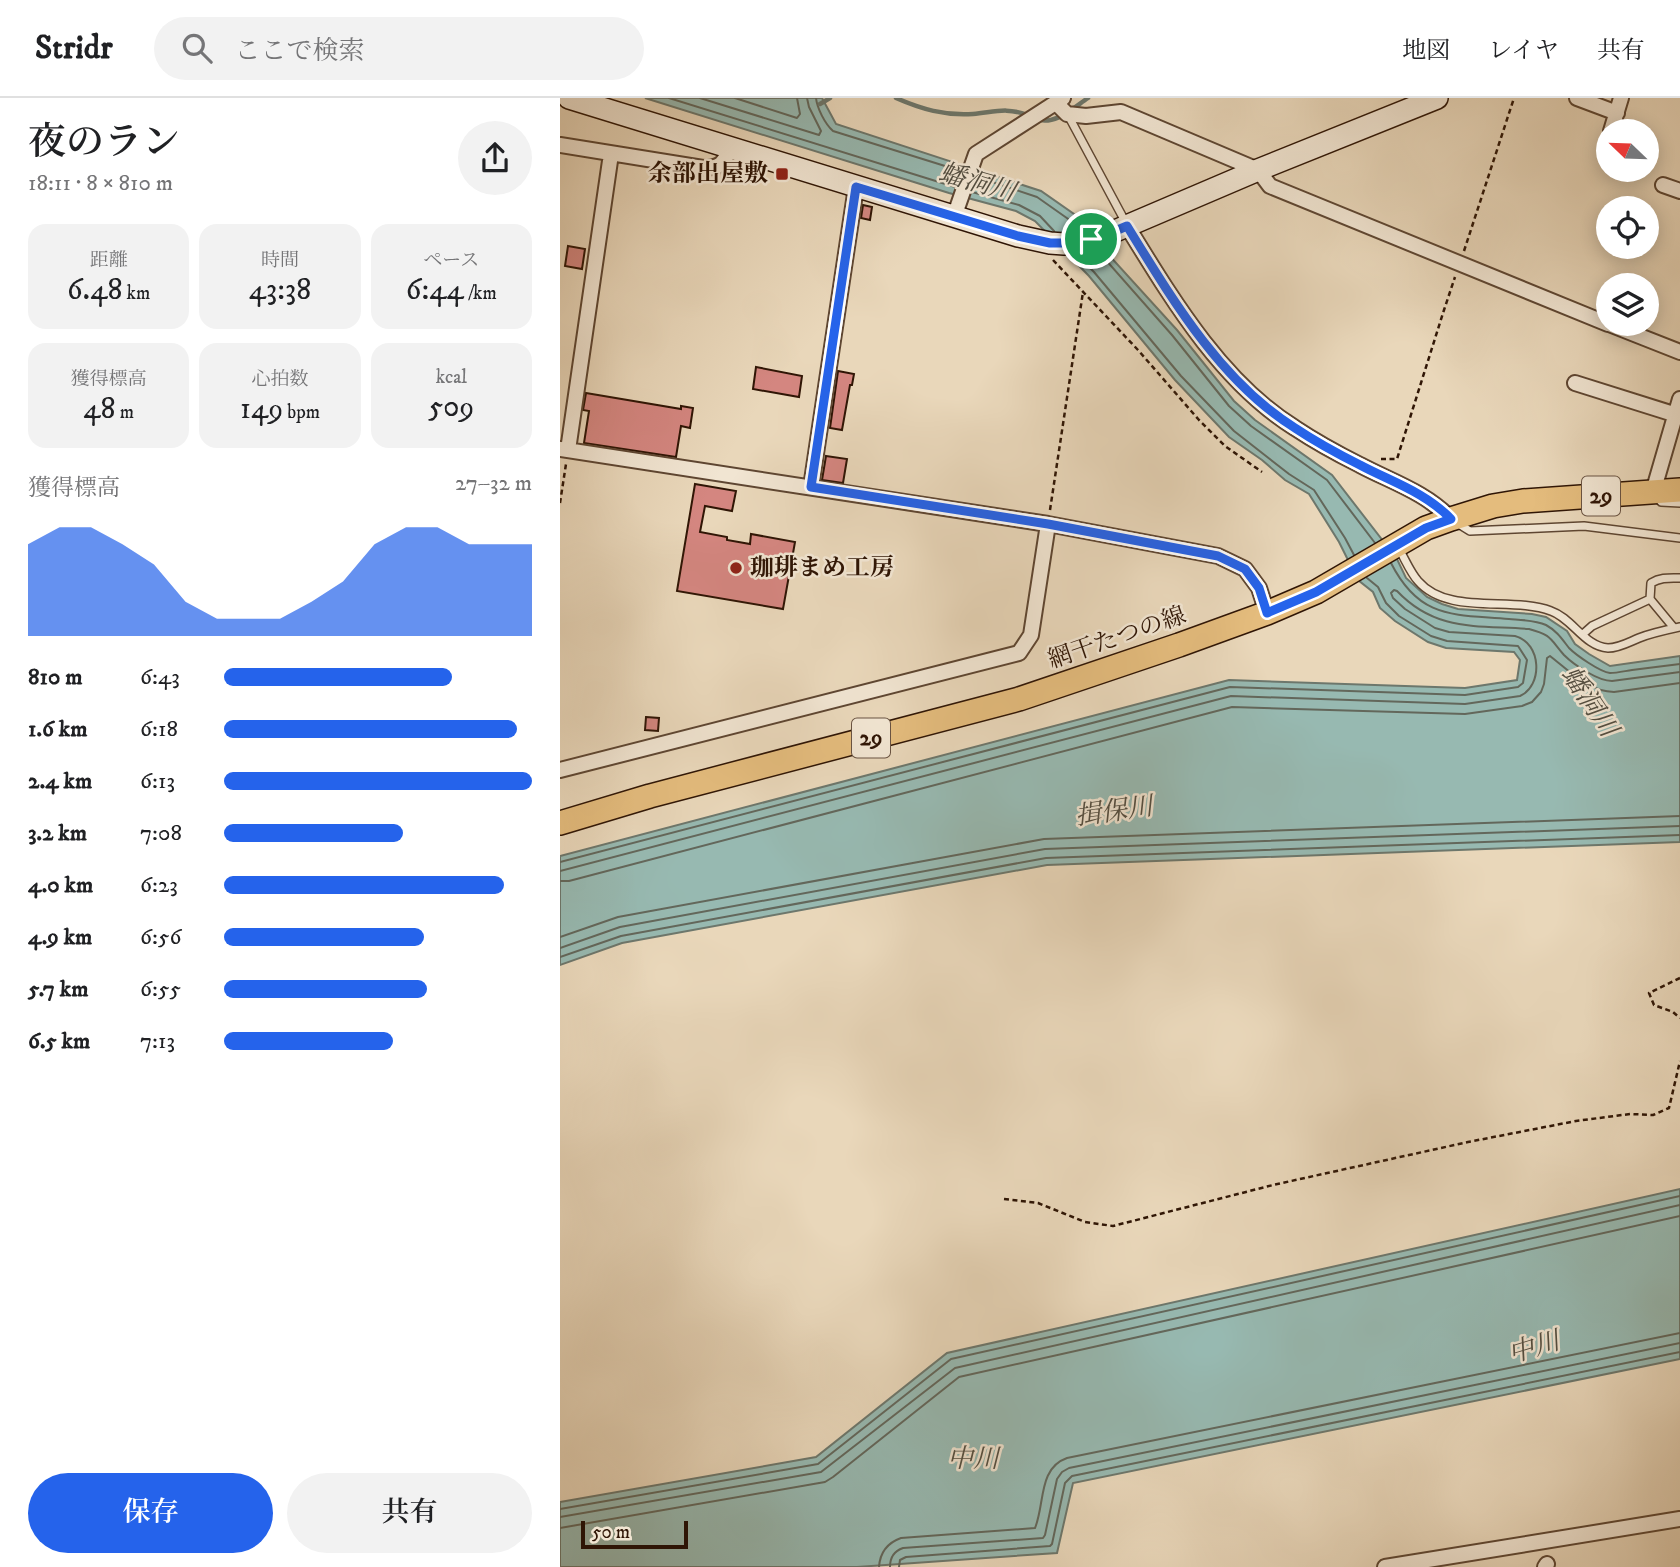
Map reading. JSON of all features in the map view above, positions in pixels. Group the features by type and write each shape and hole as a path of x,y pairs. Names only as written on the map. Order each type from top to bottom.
{"main road":[{"name":"網干たつの線","path":"560,822 1019,699 1179,645 1316,592 1426,528 1493,506 1523,501 1680,490"}],"street":[{"path":"569,98 954,217 1033,240 1064,244 1101,237 1437,98"},
{"path":"1577,98 1619,105"},
{"path":"954,217 976,153 1060,100 1067,114 1086,116 1121,112 1258,170 1270,186 1596,319"},
{"path":"560,145 703,168 713,168 723,163 731,148"},
{"path":"611,154 564,450 1048,524 1218,556 1245,569 1259,588 1267,613"},
{"path":"1663,185 1680,191"},
{"path":"811,487 856,187"},
{"path":"1127,226 1170,295 1210,349 1257,400 1323,445 1425,497 1451,519"},
{"path":"1639,336 1680,352"},
{"path":"1575,383 1678,416"},
{"path":"1653,492 1678,416 1680,399"},
{"path":"560,770 1019,653 1031,635 1048,524"},
{"path":"1385,1567 1680,1519"}],"lane":[{"path":"1067,114 1127,226"},
{"path":"1653,492 1661,502 1680,503"},
{"path":"1451,519 1470,531 1584,526 1680,538"},
{"path":"1396,545 1418,582 1433,592 1464,603 1533,605 1555,612 1596,645 1609,648 1677,627 1650,599 1651,583 1667,578 1680,578"},
{"path":"1583,634 1592,626 1650,599"}],"path":[{"path":"1378,458 1397,459 1514,98"},
{"path":"1033,240 1138,350 1199,420 1225,446 1262,472"},
{"path":"1048,524 1083,292"},
{"path":"560,503 564,450"},
{"path":"1680,978 1649,993 1654,1005 1673,1012 1680,1018"},
{"path":"1004,1199 1038,1203 1085,1222 1112,1226 1273,1185 1482,1139 1577,1121 1630,1114 1653,1115 1669,1108 1680,1061"}],"water":[{"path":"645,98 822,98 836,124 1041,191 1084,221 1107,253 1177,330 1234,401 1255,420 1332,475 1397,559 1406,578 1427,597 1458,609 1546,617 1567,631 1575,644 1610,666 1680,656 1680,842 1047,865 622,943 560,965 560,856 1229,680 1465,688 1517,680 1520,660 1514,652 1446,648 1428,642 1380,608 1373,592 1358,580 1339,542 1309,494 1285,480 1229,437 1175,380 1089,276 1035,221 1016,211 949,193"},
{"name":"中川","path":"1680,1189 1680,1359 1073,1483 1057,1553 857,1567 560,1567 560,1502 816,1457 947,1353"}],"building":[{"path":"863,205 872,207 870,220 861,218"},
{"path":"568,246 585,249 582,269 565,266"},
{"path":"756,367 802,376 799,397 753,389"},
{"path":"838,371 854,374 842,430 830,428"},
{"path":"586,393 681,409 681,406 693,408 690,428 681,426 676,457 584,443 589,411 583,410"},
{"path":"826,456 847,459 843,483 822,480"},
{"name":"珈琲まめ工房","path":"695,484 736,491 732,511 705,506 700,532 750,544 751,534 795,542 783,609 677,591"},
{"path":"646,717 659,718 658,731 645,730"}],"waterway":[{"path":"820,104 830,98"},
{"path":"896,98 943,113 1007,111 1028,115"},
{"path":"1036,119 1043,121 1057,118 1088,98"}],"place":[{"name":"余部出屋敷","path":"782,174"},
{"name":"珈琲まめ工房","path":"736,568"}],"route":[{"path":"856,187 1033,240 1064,244 1091,239 1127,226 1170,295 1210,349 1257,400 1323,445 1425,497 1451,519 1426,528 1316,592 1267,613 1259,588 1245,569 1218,556 1048,524 811,487 856,187"}],"water label":[{"name":"蟠洞川","path":"977,183"},
{"name":"蟠洞川","path":"1589,702"},
{"name":"揖保川","path":"1114,812"}]}
